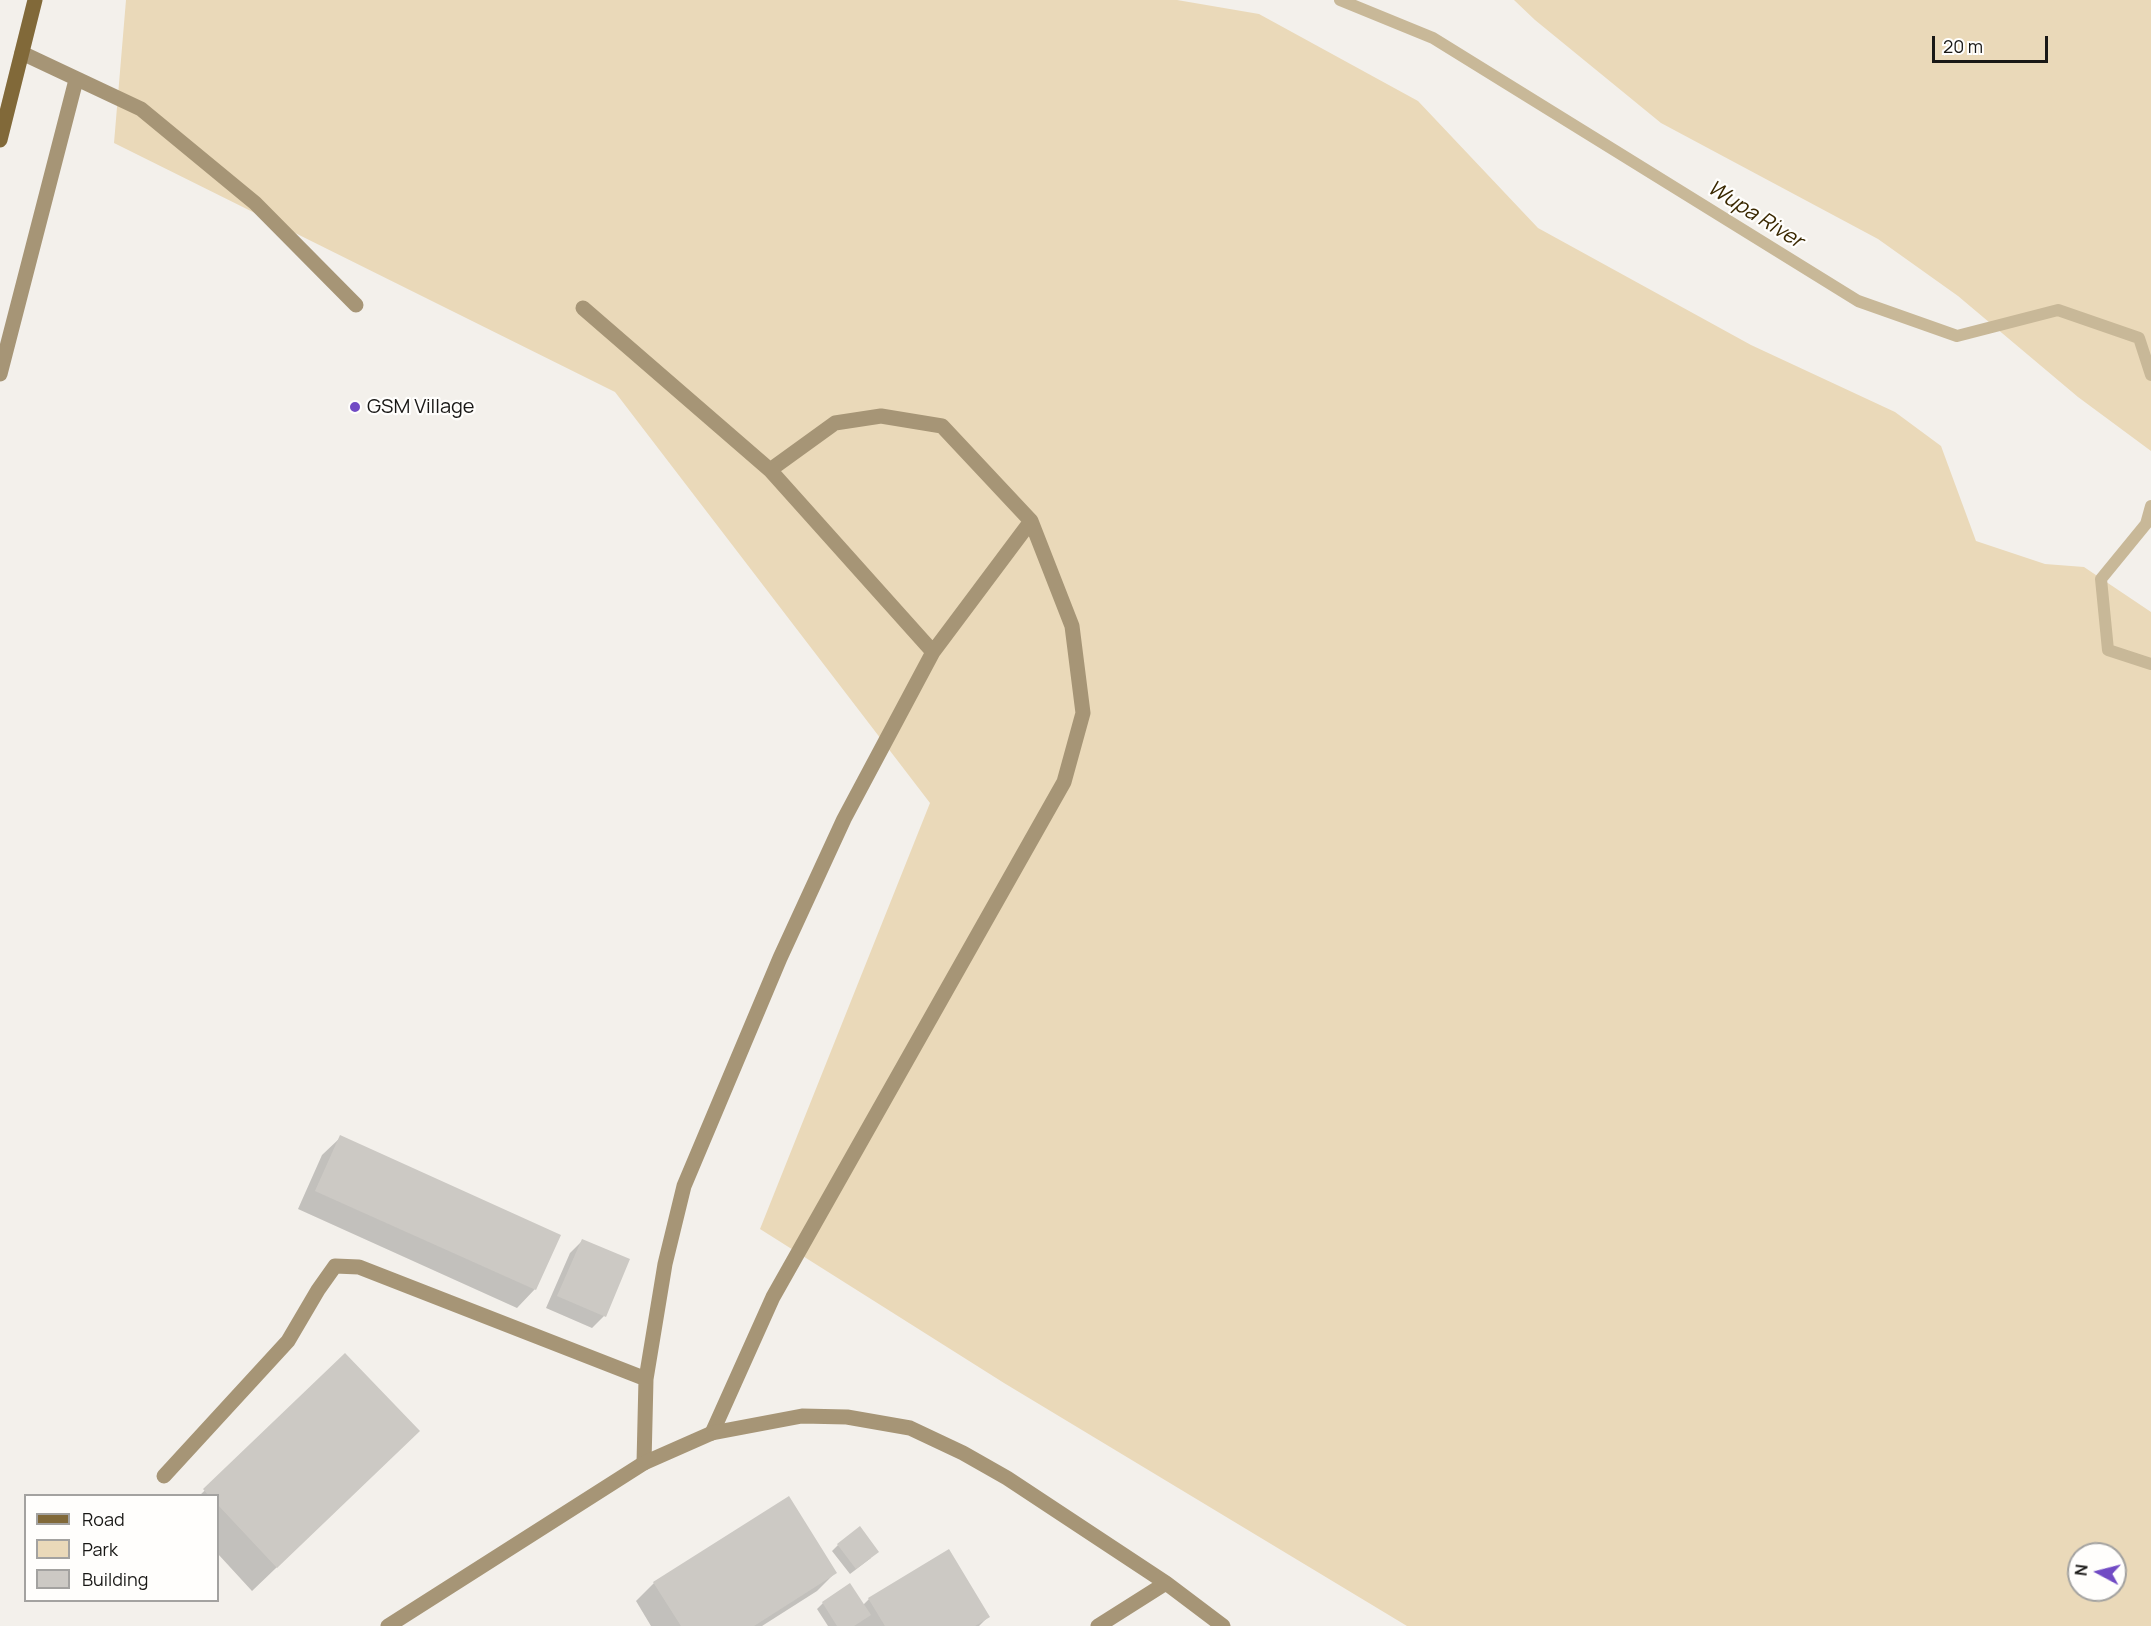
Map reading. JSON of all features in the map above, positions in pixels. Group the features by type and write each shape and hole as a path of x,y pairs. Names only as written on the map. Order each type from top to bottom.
{"main road":[{"path":"0,140 35,0"}],"street":[{"path":"22,53 141,109 255,203 356,305"},
{"path":"0,374 76,80"},
{"path":"583,308 770,470 933,652"},
{"path":"712,1433 773,1297 1064,782 1083,713 1072,626 1030,521 942,426 881,416 835,423 770,470"},
{"path":"644,1463 646,1380 665,1264 684,1186 780,958 844,819 933,652 1030,521"},
{"path":"164,1476 288,1341 335,1266 359,1267 646,1380"},
{"path":"388,1626 644,1463 712,1433 802,1416 847,1417 910,1428 1007,1478 1166,1583 1223,1626"},
{"path":"1098,1626 1166,1583"}],"green space":[{"path":"126,0 1177,0 1259,14 1418,101 1538,228 1751,345 1895,412 1941,446 1976,541 2045,564 2084,567 2151,612 2151,1626 1407,1626 1004,1383 760,1229 930,803 615,392 114,143"},
{"path":"1514,0 2151,0 2151,451 2078,397 1958,296 1878,239 1661,123 1535,20"}],"building":[{"path":"340,1135 561,1235 536,1290 315,1191"},
{"path":"582,1239 630,1259 606,1317 557,1296"},
{"path":"345,1353 420,1431 277,1568 219,1506 219,1494 207,1494 203,1489"},
{"path":"789,1496 837,1573 754,1626 681,1626 653,1582"},
{"path":"860,1526 879,1552 856,1569 837,1544"},
{"path":"949,1549 990,1617 975,1626 885,1626 868,1598"},
{"path":"850,1583 871,1615 854,1626 837,1626 822,1602"}],"waterway":[{"name":"Wupa River","path":"1340,0 1433,38 1858,301 1957,336 2058,310 2139,338 2151,375"},
{"name":"Wupa River","path":"2151,506 2146,524 2101,579 2108,650 2151,664"}],"place":[{"name":"GSM Village","path":"355,407"}]}
